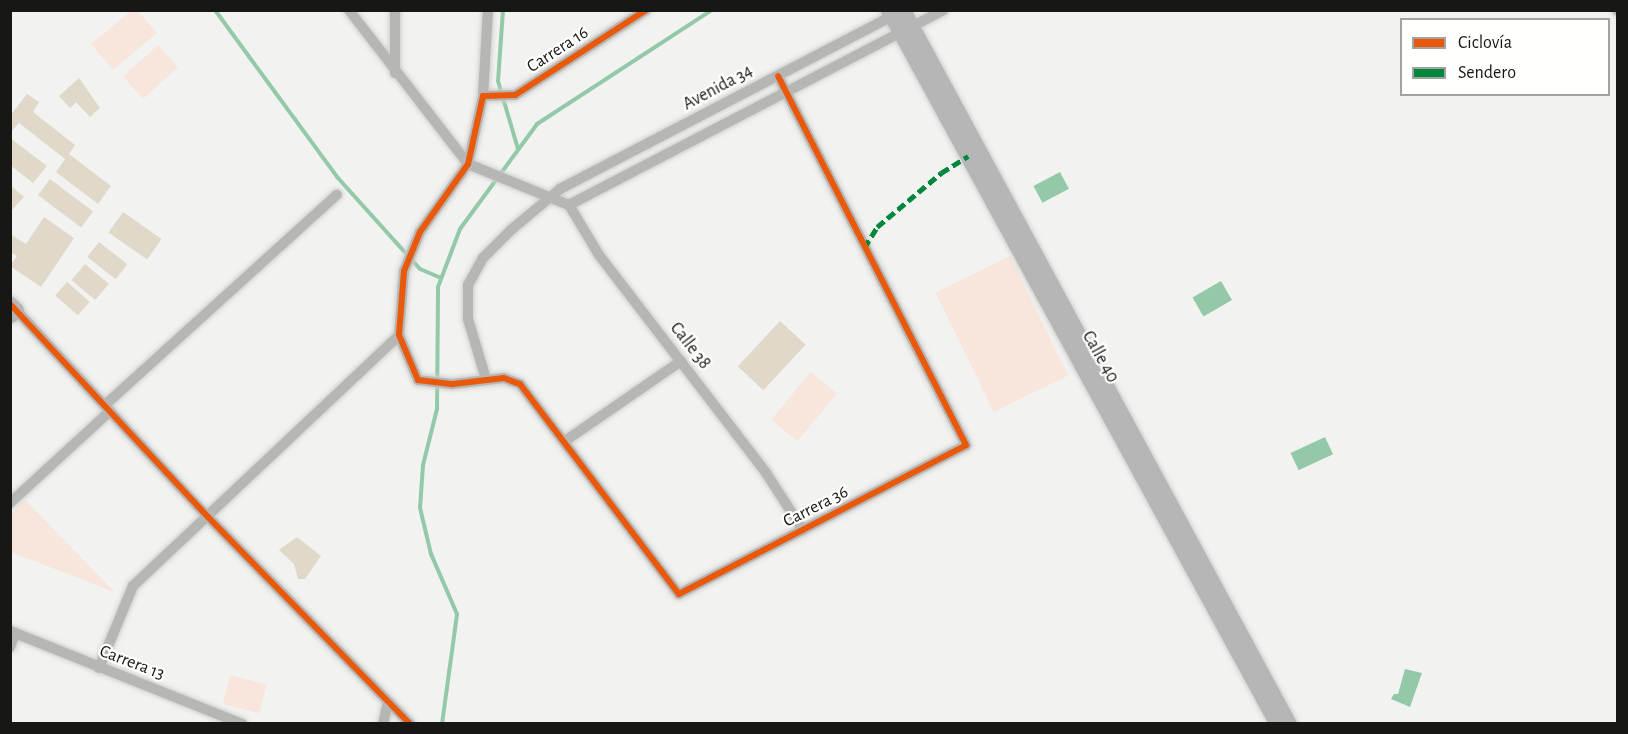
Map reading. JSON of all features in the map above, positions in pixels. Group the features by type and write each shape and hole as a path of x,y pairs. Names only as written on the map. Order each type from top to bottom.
{"main road":[{"name":"Calle 40","path":"898,12 1225,614 1289,723"},
{"name":"Calle 40","path":"1225,614 1277,723"}],"street":[{"path":"349,10 395,74 471,166 568,205"},
{"path":"395,10 395,74"},
{"path":"488,10 489,96 471,166 418,236 405,268 399,335 418,380 453,384 504,378 520,384 565,441 681,361"},
{"name":"Carrera 16","path":"489,96 515,95 646,10"},
{"name":"Avenida 34","path":"568,205 943,10"},
{"name":"Avenida 34","path":"486,379 468,319 468,285 483,258 546,197 898,12"},
{"path":"778,76 785,91"},
{"name":"Carrera 36","path":"565,441 679,594 966,445 785,91"},
{"path":"10,503 107,408 337,195"},
{"name":"Calle 38","path":"568,205 599,255 766,473 803,530"},
{"path":"12,310 208,517 410,723"},
{"path":"99,668 133,586 399,335"},
{"path":"10,647 13,632"},
{"name":"Carrera 13","path":"13,632 220,719 242,723"},
{"path":"384,723 388,703"}],"shaded area":[{"path":"132,10 138,11 157,33 113,70 91,44"},
{"path":"158,45 178,67 143,99 123,76"},
{"path":"1060,172 1069,189 1042,203 1034,186"},
{"path":"1010,256 1068,376 994,412 935,292"},
{"path":"1221,281 1232,300 1203,317 1192,298"},
{"path":"811,372 837,394 797,441 771,419"},
{"path":"1325,437 1333,454 1299,470 1291,453"},
{"path":"25,500 114,592 11,552 11,514"},
{"path":"1405,669 1422,673 1410,707 1391,699 1394,694 1398,694"},
{"path":"230,675 267,684 260,713 223,704"}],"building":[{"path":"79,78 100,108 90,117 76,102 70,108 59,96"},
{"path":"27,94 39,102 33,112 75,145 69,154 111,186 98,204 56,172 65,159 19,123 10,133 10,116"},
{"path":"10,138 47,166 33,183 10,165"},
{"path":"50,179 93,211 81,227 38,195"},
{"path":"10,185 24,197 10,212"},
{"path":"123,212 162,239 147,259 109,232"},
{"path":"44,217 74,238 41,287 10,266 17,256 10,252 10,234 26,244"},
{"path":"99,242 127,264 116,279 87,257"},
{"path":"85,264 109,284 95,300 72,280"},
{"path":"67,282 90,302 78,315 55,296"},
{"path":"780,321 806,345 763,390 738,366"},
{"path":"297,537 321,556 305,579 298,579 294,564 279,550"}],"waterway":[{"path":"215,10 338,178 420,269 441,278"},
{"path":"503,10 498,81 518,149"},
{"path":"442,724 457,614 431,554 420,508 423,465 437,409 438,287 460,229 537,124 712,10"}],"marked path":[{"path":"864,248 877,227 941,173 968,156"}],"cycle path":[{"path":"646,10 515,95 483,96 468,164 420,232 404,271 399,335 418,380 453,384 504,378 520,384 679,594 966,445 778,76"},
{"path":"10,304 208,517 410,724"}]}
